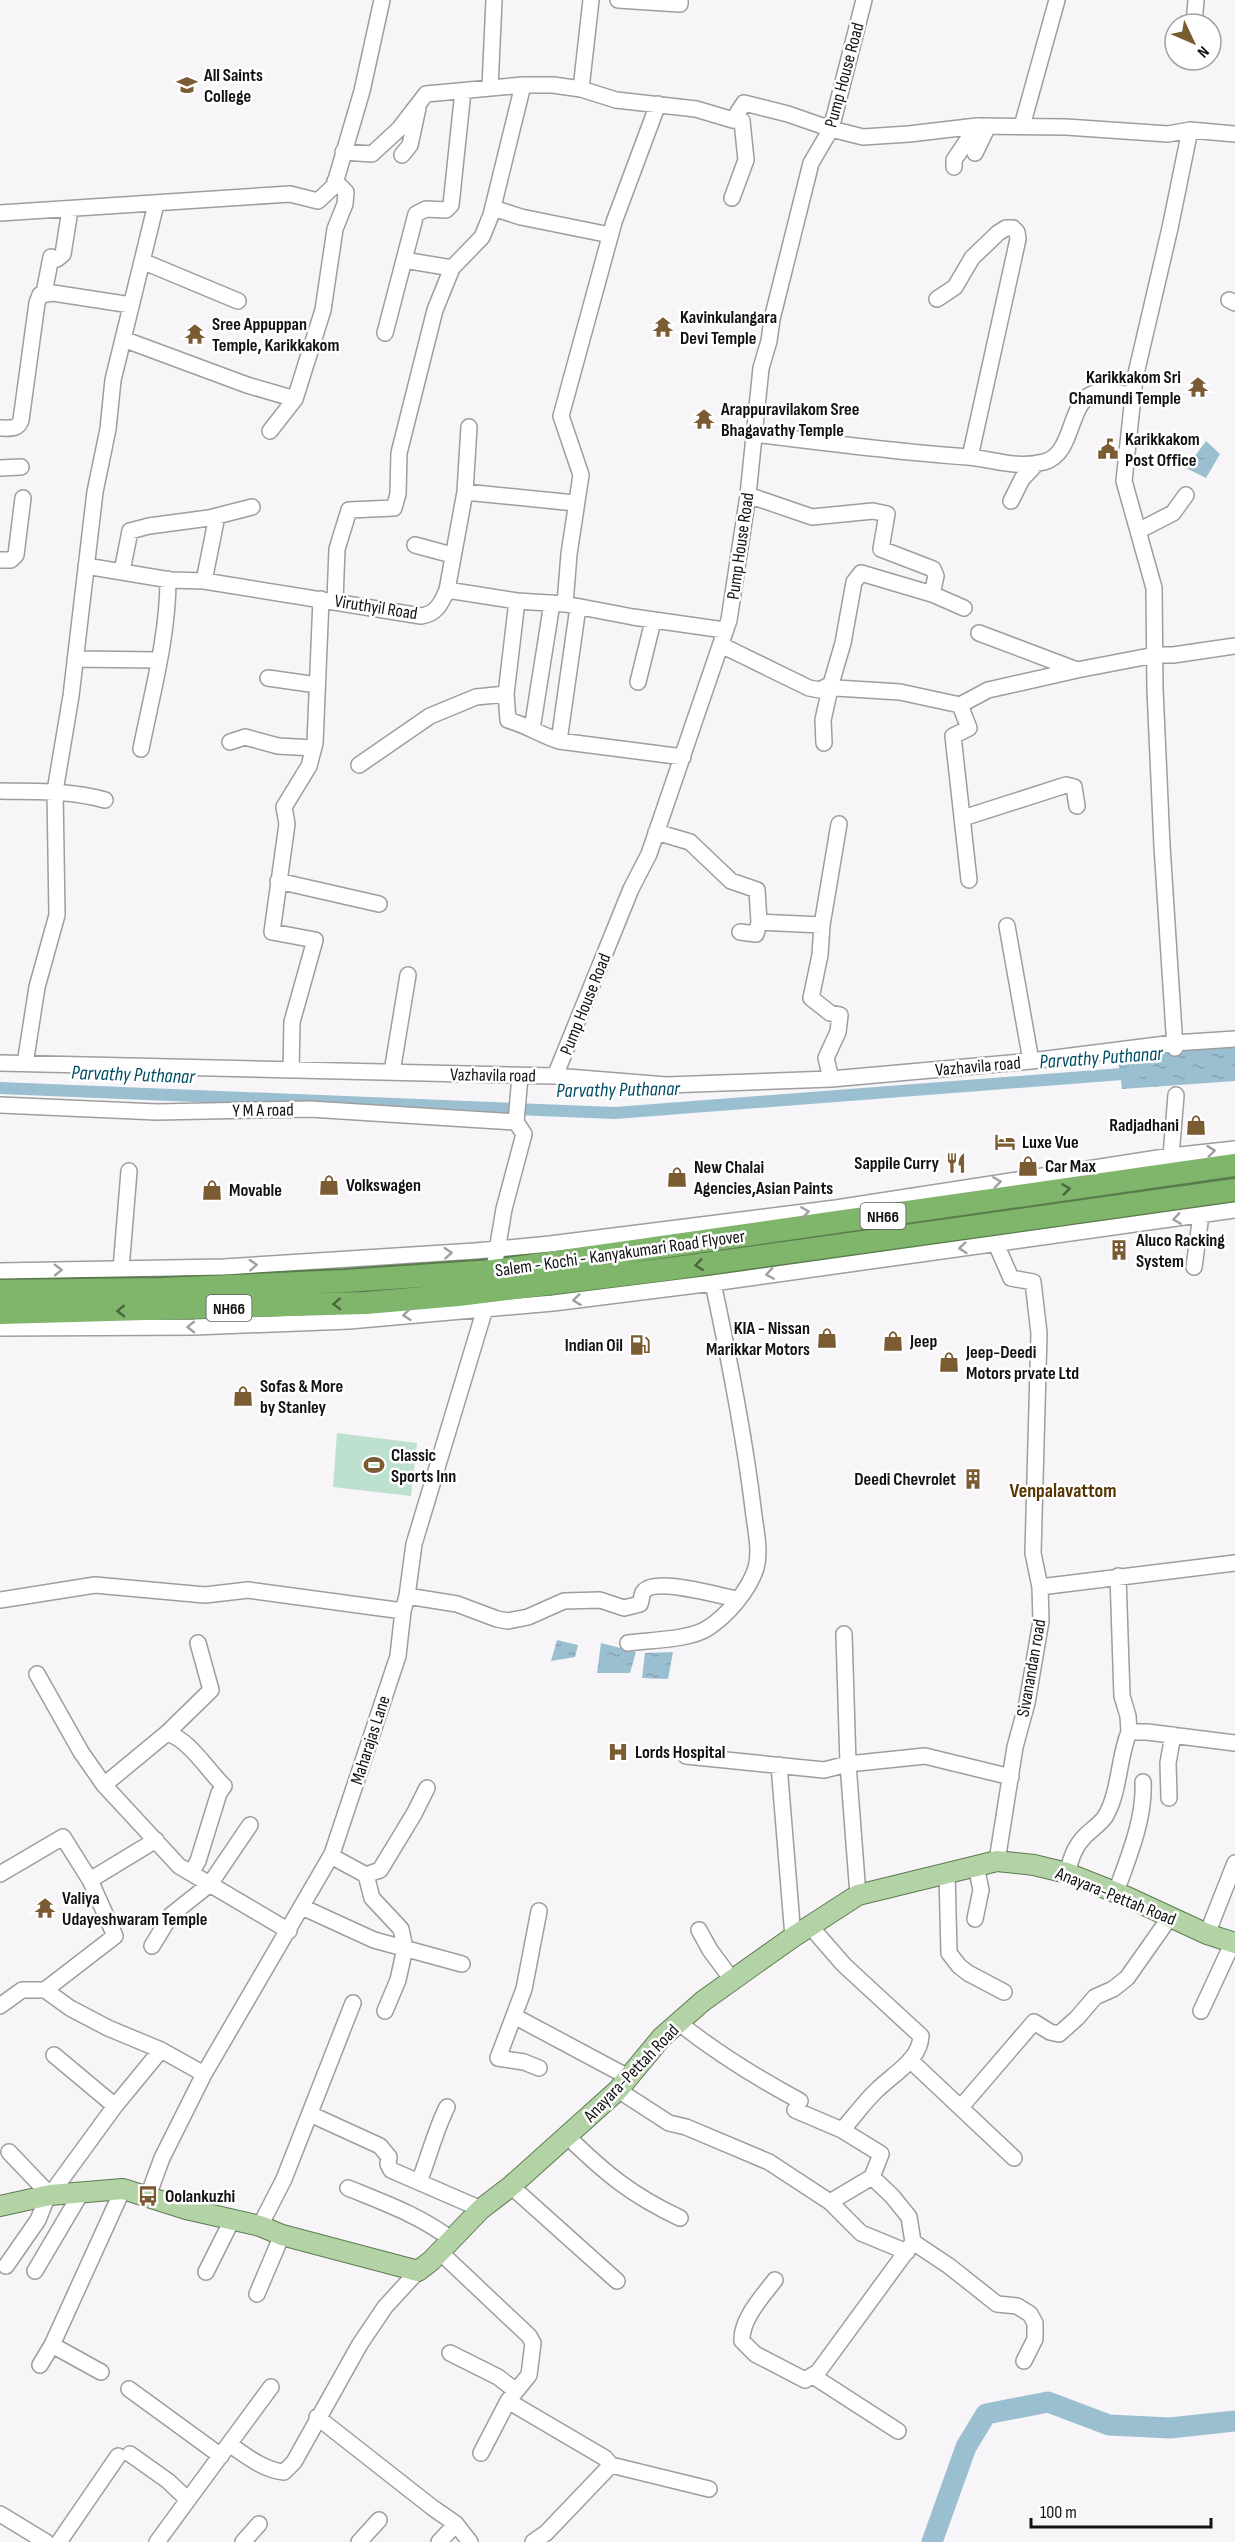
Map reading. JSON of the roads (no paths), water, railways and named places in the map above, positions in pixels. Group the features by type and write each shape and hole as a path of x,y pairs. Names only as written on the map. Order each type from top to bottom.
{"highway":[{"name":"Salem - Kochi - Kanyakumari Road Flyover","path":"0,1313 366,1303 491,1280 1235,1166"},
{"name":"Salem - Kochi - Kanyakumari Road Flyover","path":"0,1291 162,1289 345,1281 491,1280 1235,1190"}],"main road":[{"name":"Anayara-Pettah Road","path":"418,2271 446,2246 481,2209 511,2186 624,2084 662,2037 703,2001 793,1937 858,1895 997,1862 1034,1865 1067,1873 1116,1892 1207,1934 1234,1942"},
{"path":"0,2206 49,2195 123,2189 186,2209 260,2226 282,2235 418,2271"}],"street":[{"path":"0,213 290,194 318,201 326,195 335,181 362,91 382,0"},
{"path":"490,88 494,0"},
{"path":"581,89 591,0"},
{"path":"618,0 680,4 680,0"},
{"name":"Pump House Road","path":"555,1076 656,832 729,620 748,495 761,368 811,163 831,129 864,0"},
{"path":"1022,126 1057,0"},
{"path":"344,152 372,154 399,129 426,94 523,85 554,85 581,89 616,100 696,109 733,120 742,120 746,160 732,198"},
{"path":"291,1070 292,1022 315,940 272,933 286,824 284,807 309,766 314,748 318,723 317,685 337,549 349,510 394,508 398,494 399,453 406,419 435,310 452,268 482,237 493,208 523,85"},
{"path":"385,333 416,214 426,208 446,210 451,205 463,91"},
{"path":"402,155 410,145 419,102"},
{"path":"733,120 744,103 863,137 982,126 1168,134 1190,130 1235,134"},
{"path":"559,741 565,605 575,502 581,475 561,416 610,235 658,104"},
{"path":"975,153 982,126"},
{"path":"954,167 954,160 982,126"},
{"path":"1175,1046 1162,846 1154,588 1124,481 1133,395 1190,130"},
{"path":"270,431 295,399 323,310 336,229 345,204 346,192 335,181"},
{"path":"25,1064 37,987 57,915 55,791 113,380 156,204"},
{"path":"493,208 521,218 610,235"},
{"path":"0,428 13,429 20,425 37,303 40,295 44,293 51,257 57,259 63,254 70,210"},
{"path":"937,299 955,287 972,258 998,233 1006,228 1013,228 1017,232 1018,239 970,457"},
{"path":"404,260 452,268"},
{"path":"142,261 238,301"},
{"path":"44,293 131,305"},
{"path":"123,339 248,385 295,399"},
{"path":"755,434 946,457 970,457 1002,465 1037,463 1054,458 1086,398 1094,393 1104,392 1133,395"},
{"path":"469,427 465,492 447,590 517,601 565,605 653,621 723,638 809,688 820,690 831,684"},
{"path":"1011,501 1022,479 1037,463"},
{"path":"0,468 21,467"},
{"path":"465,492 575,502"},
{"path":"748,495 812,517 873,511 887,514 881,549 933,569 936,576 932,594"},
{"path":"1138,531 1173,513 1186,495"},
{"path":"0,560 10,560 16,555 23,498"},
{"path":"122,571 130,531 217,516 252,507"},
{"path":"204,581 217,516"},
{"path":"415,545 452,555"},
{"name":"Viruthyil Road","path":"86,566 168,579 204,581 421,616 430,615 440,606 447,590"},
{"path":"824,743 823,720 843,644 856,576 861,573 868,574 932,594 964,608"},
{"path":"141,749 168,605 168,579"},
{"path":"517,601 506,694 508,720 559,741 682,758"},
{"path":"532,729 565,605"},
{"path":"638,682 653,621"},
{"path":"979,633 1077,670"},
{"path":"831,684 836,688 900,692 960,705 988,690 1077,670 1155,655 1173,655 1235,646"},
{"path":"75,659 158,660"},
{"path":"268,678 317,685"},
{"path":"358,765 430,716 476,697 506,694"},
{"path":"960,705 969,728 952,736 969,880"},
{"path":"230,742 245,738 278,746 314,748"},
{"path":"963,818 1066,785 1074,787 1077,806"},
{"path":"0,791 55,791 83,794 105,800"},
{"path":"831,1079 826,1058 838,1032 840,1015 830,1013 811,998 820,955 822,925 839,824"},
{"path":"656,832 690,842 731,881 758,890 759,922 756,934 740,932"},
{"path":"278,881 379,904"},
{"path":"759,922 822,925"},
{"path":"1007,926 1031,1061"},
{"path":"392,1072 408,975"},
{"name":"Vazhavila road","path":"0,1063 555,1076 666,1085 831,1079 1235,1040"},
{"name":"Maharajas Lane","path":"148,2196 162,2158 204,2074 331,1856 399,1656 403,1611 414,1544 491,1280 504,1209 524,1134 520,1126 520,1076"},
{"path":"1171,1156 1176,1095"},
{"name":"Y M A road","path":"0,1105 157,1112 310,1109 520,1126"},
{"path":"0,1328 349,1320 491,1280 742,1221 1171,1156 1235,1149"},
{"path":"121,1269 129,1171"},
{"path":"0,1271 244,1266 491,1280 553,1303 713,1283 1235,1210"},
{"path":"1194,1267 1201,1215"},
{"name":"Sivanandan road","path":"996,1244 1011,1278 1033,1282 1039,1344 1032,1553 1040,1587 1041,1621 1027,1703 1015,1747 997,1862"},
{"path":"628,1643 688,1636 707,1629 748,1586 756,1566 758,1549 732,1371 713,1283"},
{"path":"1040,1587 1118,1576 1182,1572 1235,1563"},
{"path":"1067,1873 1072,1854 1083,1838 1105,1816 1115,1790 1120,1761 1129,1732 1128,1716 1122,1696 1118,1576"},
{"path":"0,1600 95,1584 205,1595 248,1590 403,1611"},
{"path":"407,1596 457,1604 508,1621 528,1617 564,1601 600,1600 624,1608 640,1604 646,1589 665,1585 737,1599"},
{"path":"844,1634 848,1764 858,1895"},
{"path":"104,1785 167,1733 211,1690 198,1643"},
{"path":"37,1674 81,1752 104,1785 179,1866 289,1931"},
{"path":"1129,1732 1235,1743"},
{"path":"167,1733 174,1735 187,1746 224,1786 219,1793 198,1861 191,1873"},
{"path":"1169,1798 1168,1763 1173,1735"},
{"path":"686,1756 824,1770 848,1764 925,1756 1011,1777"},
{"path":"779,1765 793,1937"},
{"path":"1116,1892 1131,1852 1144,1798 1143,1782"},
{"path":"366,1875 380,1870 399,1841 427,1788"},
{"path":"152,1946 171,1915 210,1884 250,1825"},
{"path":"0,1874 63,1837 90,1880 115,1936 45,1990"},
{"path":"90,1880 156,1840"},
{"path":"331,1856 366,1875 372,1898 401,1929 405,1948 398,1980 385,2011"},
{"path":"1207,1934 1235,1863"},
{"path":"975,1919 981,1890 976,1866"},
{"path":"947,1873 949,1953 968,1973 1004,1992"},
{"path":"302,1907 374,1940 462,1964"},
{"path":"539,1911 524,1989 498,2058 524,2062 539,2068"},
{"path":"961,2107 1034,2022 1050,2032 1059,2034 1095,1997 1119,1985 1127,1978 1170,1917"},
{"path":"810,1926 844,1965 921,2036 921,2045 910,2060 876,2091 842,2130"},
{"path":"699,1930 710,1950 733,1981"},
{"path":"1201,2011 1234,1942"},
{"path":"0,2006 22,1990 45,1990 70,2008 108,2028 160,2050 204,2074"},
{"path":"260,2226 284,2179 353,2003"},
{"path":"514,2016 624,2084 669,2123 686,2127 769,2162 830,2202 861,2233 910,2247 949,2266 997,2304 1017,2306 1030,2314 1035,2323 1035,2339 1024,2361"},
{"path":"679,2023 714,2050 797,2106 881,2154 873,2177 830,2202"},
{"path":"6,2266 38,2220 49,2195 160,2050"},
{"path":"54,2055 115,2106"},
{"path":"910,2060 1014,2158"},
{"path":"419,2182 431,2152 438,2125 447,2107"},
{"path":"310,2114 380,2146 389,2157 388,2164 391,2170 481,2209"},
{"path":"567,2136 609,2176 651,2204 680,2218"},
{"path":"9,2152 49,2195"},
{"path":"775,2280 746,2323 742,2341 755,2354 805,2380 818,2372 910,2247 909,2217 873,2177"},
{"path":"511,2186 617,2281"},
{"path":"348,2188 406,2211 438,2229 446,2246 533,2343 528,2375 512,2396 481,2453"},
{"path":"40,2365 52,2345 123,2189"},
{"path":"35,2271 81,2193"},
{"path":"206,2272 232,2220"},
{"path":"257,2294 282,2235"},
{"path":"129,2389 225,2450 284,2472 294,2462 317,2417 372,2325 418,2271"},
{"path":"52,2345 101,2372"},
{"path":"450,2353 498,2377 512,2396 611,2464 709,2489"},
{"path":"813,2376 898,2431"},
{"path":"157,2542 271,2386"},
{"path":"317,2417 456,2524 470,2542"},
{"path":"59,2542 124,2455 168,2481 188,2500"},
{"path":"533,2542 546,2533 611,2464"},
{"path":"0,2514 46,2542"},
{"path":"359,2542 379,2520"},
{"path":"243,2542 259,2524"},
{"path":"439,2542 456,2524"}],"water":[{"path":"1206,441 1220,454 1206,478 1186,468"},
{"path":"1235,1045 1235,1081 1122,1089 1118,1057"},
{"path":"557,1640 578,1645 575,1657 551,1661"},
{"path":"601,1643 636,1652 630,1673 597,1673"},
{"path":"673,1652 668,1679 642,1678 645,1653"}],"waterway":[{"name":"Parvathy Puthanar","path":"0,1088 615,1113 1135,1073"},
{"path":"932,2542 966,2447 986,2414 1048,2402 1109,2425 1170,2428 1235,2421"}],"place":[{"name":"All Saints College","path":"187,85"},
{"name":"Kavinkulangara Devi Temple","path":"663,327"},
{"name":"Sree Appuppan Temple, Karikkakom","path":"195,334"},
{"name":"Karikkakom Sri Chamundi Temple","path":"1198,387"},
{"name":"Arappuravilakom Sree Bhagavathy Temple","path":"704,419"},
{"name":"Karikkakom Post Office","path":"1108,449"},
{"name":"Radjadhani","path":"1196,1125"},
{"name":"Luxe Vue","path":"1005,1142"},
{"name":"Sappile Curry","path":"956,1163"},
{"name":"Car Max","path":"1028,1166"},
{"name":"New Chalai Agencies,Asian Paints","path":"677,1177"},
{"name":"Volkswagen","path":"329,1185"},
{"name":"Movable","path":"212,1190"},
{"name":"Aluco Racking System","path":"1119,1250"},
{"name":"KIA - Nissan Marikkar Motors","path":"827,1338"},
{"name":"Jeep","path":"893,1341"},
{"name":"Indian Oil","path":"640,1345"},
{"name":"Jeep-Deedi Motors prvate Ltd","path":"949,1362"},
{"name":"Sofas & More by Stanley","path":"243,1396"},
{"name":"Classic Sports Inn","path":"374,1465"},
{"name":"Deedi Chevrolet","path":"973,1479"},
{"name":"Lords Hospital","path":"618,1752"},
{"name":"Valiya Udayeshwaram Temple","path":"45,1908"},
{"name":"Oolankuzhi","path":"148,2196"}],"district":[{"name":"Venpalavattom","path":"1063,1490"}]}
